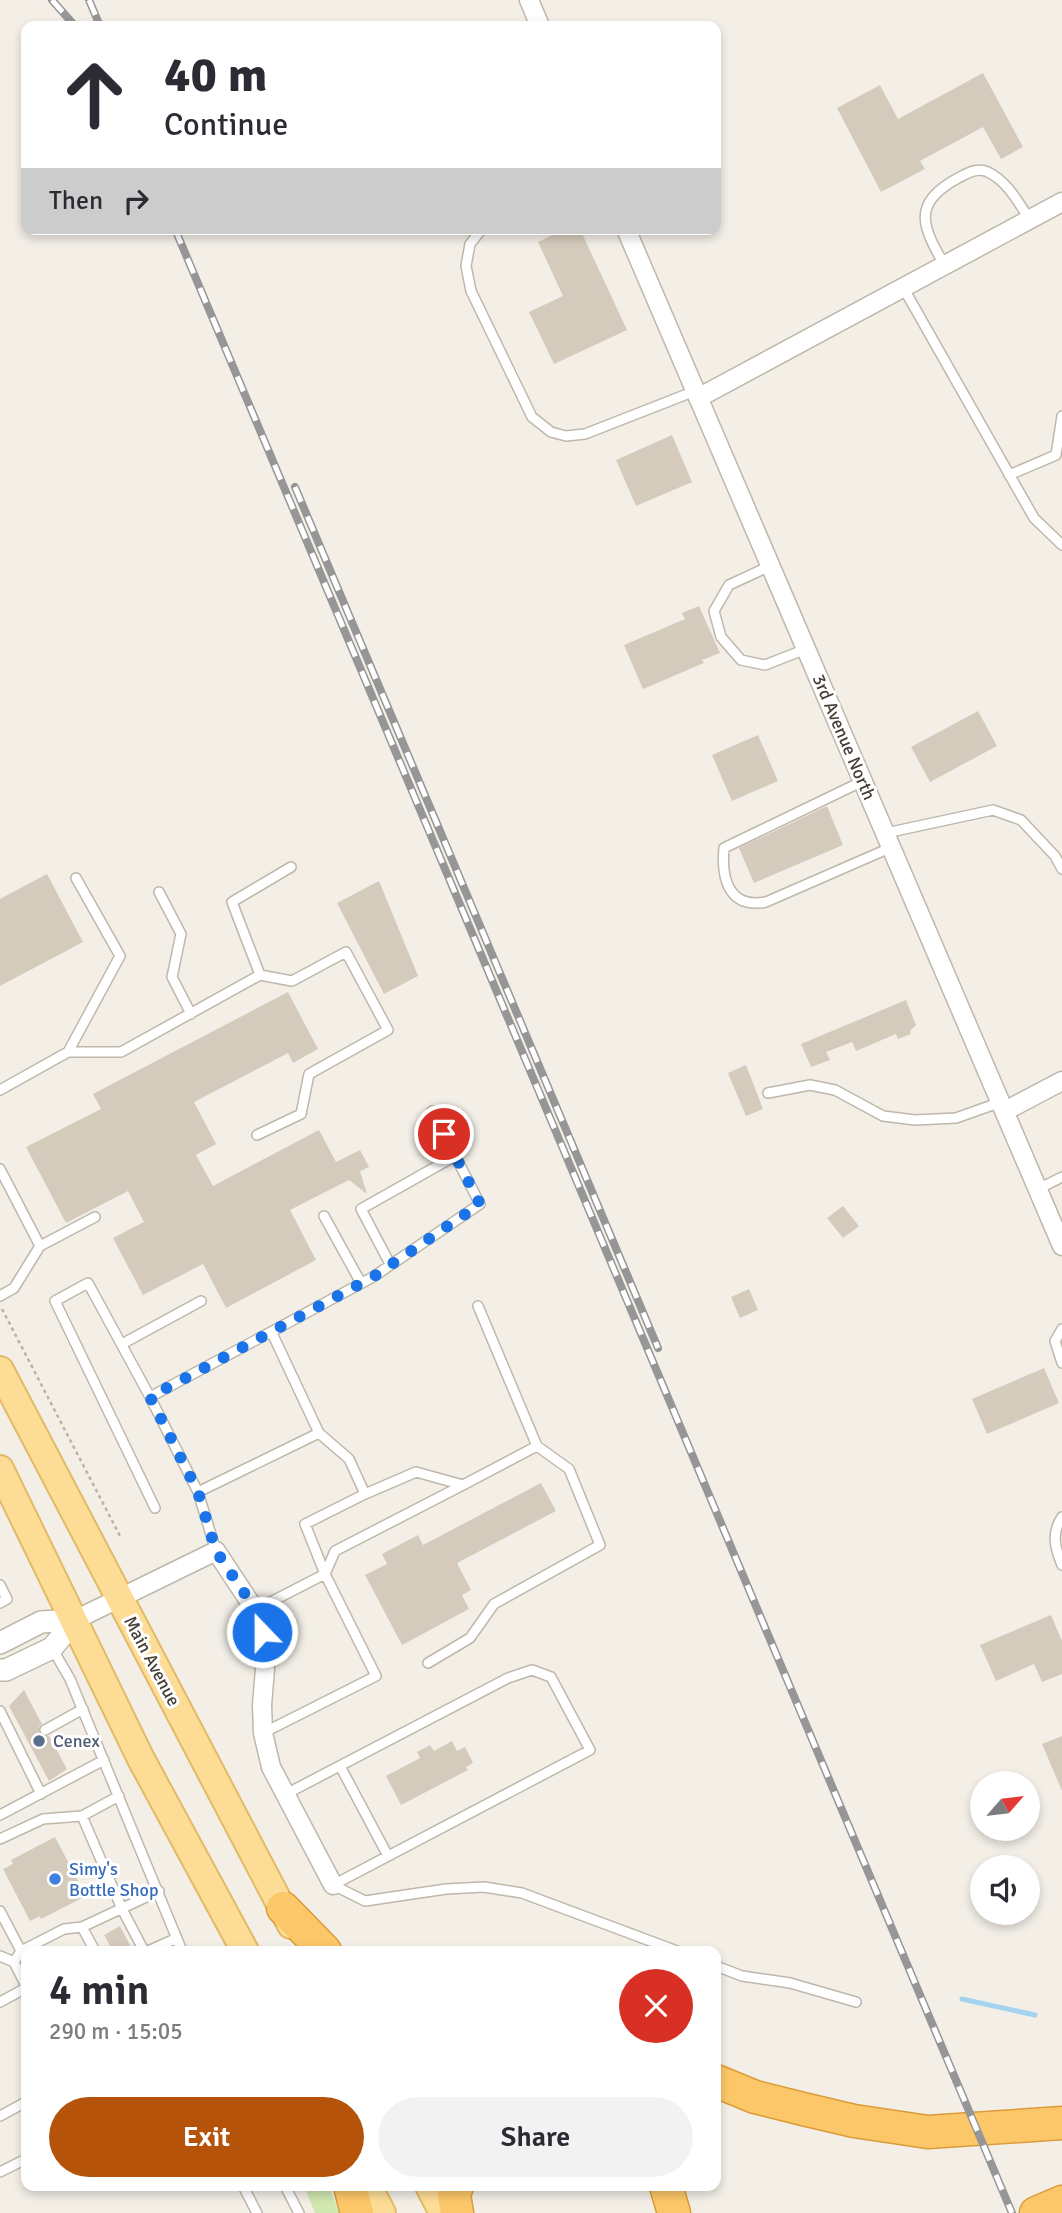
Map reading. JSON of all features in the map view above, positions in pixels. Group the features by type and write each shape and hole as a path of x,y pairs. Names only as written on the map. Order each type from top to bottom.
{"highway":[{"path":"283,1908 320,1946"},
{"path":"721,2083 755,2097 854,2121 928,2132 1062,2123"},
{"path":"351,2191 357,2213"},
{"path":"455,2191 457,2213"},
{"path":"667,2191 674,2213"},
{"path":"1036,2213 1062,2202"}],"main road":[{"name":"Main Avenue","path":"0,1370 302,1946"},
{"path":"0,1469 141,1759 242,1946"},
{"path":"371,2191 383,2213"},
{"path":"432,2191 443,2213"}],"street":[{"path":"529,0 538,21"},
{"path":"696,394 904,289 1062,203"},
{"name":"3rd Avenue North","path":"629,235 1062,1246"},
{"path":"1003,1106 1062,1081"},
{"path":"0,1643 41,1622 75,1620 216,1551 255,1609 262,1632 263,1733 271,1766 333,1885"},
{"path":"0,1670 6,1671 52,1648 75,1620"}],"lane":[{"path":"946,266 933,244 925,212 930,199 953,181 974,170 985,171 1005,183 1030,220"},
{"path":"477,235 470,244 466,266 471,291 532,416 551,432 566,436 585,434 696,394"},
{"path":"904,289 1034,519 1062,545"},
{"path":"1009,475 1056,455 1062,416"},
{"path":"770,566 729,585 714,611 721,637 741,660 765,665 806,649"},
{"path":"863,781 723,848 722,866 729,888 738,900 752,904 766,902 889,840 993,810 1021,820 1055,856 1062,870"},
{"path":"260,975 232,902 291,867"},
{"path":"68,1052 120,956 76,878"},
{"path":"159,892 181,934 172,977 191,1014"},
{"path":"0,1090 68,1052 121,1052 260,975 292,981 346,951 388,1030 309,1074 301,1114 257,1135"},
{"path":"768,1093 810,1085 835,1090 883,1116 915,1120 956,1118 1003,1106"},
{"path":"150,1397 361,1283 480,1204 432,1111"},
{"path":"390,1265 361,1209 455,1156"},
{"path":"0,1169 40,1246"},
{"path":"1038,1188 1062,1177"},
{"path":"324,1216 361,1283"},
{"path":"0,1296 14,1288 40,1246 95,1217"},
{"path":"155,1508 55,1301 88,1283 198,1492 216,1551"},
{"path":"122,1344 201,1301"},
{"path":"428,1663 470,1638 494,1604 600,1545 569,1469 537,1446 478,1306"},
{"path":"1062,1329 1055,1341 1062,1363"},
{"path":"272,1333 319,1433 349,1459 365,1494"},
{"path":"198,1492 319,1433"},
{"path":"255,1609 325,1574 335,1551 537,1446"},
{"path":"263,1733 376,1676 325,1574 305,1524 416,1472 463,1485"},
{"path":"1062,1517 1056,1525 1054,1545 1062,1564"},
{"path":"0,1585 7,1599 0,1603"},
{"path":"52,1648 71,1679 180,1946"},
{"path":"286,1794 508,1678 533,1670 551,1677 590,1750 333,1885"},
{"path":"45,1730 83,1709"},
{"path":"0,1711 41,1794"},
{"path":"17,1746 27,1740"},
{"path":"0,1815 104,1760"},
{"path":"340,1766 388,1856"},
{"path":"0,1839 43,1818 82,1816 119,1796"},
{"path":"82,1816 121,1909 143,1946"},
{"path":"333,1885 365,1901 446,1889 484,1887 522,1893 664,1946"},
{"path":"30,1946 64,1928 82,1927 159,1891"},
{"path":"0,1912 21,1951 14,1962"},
{"path":"82,1927 92,1946"},
{"path":"158,1946 177,1938"},
{"path":"0,1956 14,1962 21,1977"},
{"path":"721,1968 743,1976 790,1983 856,2002"},
{"path":"0,2002 21,1990"},
{"path":"0,2116 21,2105"},
{"path":"0,2172 21,2162"},
{"path":"246,2191 257,2213"},
{"path":"288,2191 299,2213"}],"path":[{"path":"0,1305 120,1536"}],"green space":[{"path":"306,2191 330,2191 340,2213 315,2213"}],"building":[{"path":"983,73 1023,147 1001,159 983,127 920,161 925,169 881,192 837,108 880,85 898,119"},
{"path":"553,235 583,235 627,330 554,364 529,312 563,296 538,242"},
{"path":"672,435 692,482 636,506 616,460"},
{"path":"699,606 720,653 702,660 704,663 643,689 624,645 685,619 682,613"},
{"path":"978,711 997,746 930,782 911,747"},
{"path":"758,735 778,781 732,801 712,755"},
{"path":"827,806 843,845 754,883 739,848"},
{"path":"47,874 83,942 0,986 0,899"},
{"path":"379,881 418,976 384,994 337,903"},
{"path":"288,992 318,1049 293,1063 288,1053 194,1102 216,1144 196,1155 213,1186 319,1130 336,1162 360,1150 369,1167 360,1171 367,1194 349,1180 290,1210 316,1260 226,1308 203,1264 143,1295 113,1238 144,1222 128,1191 66,1223 26,1147 101,1109 93,1094"},
{"path":"906,1000 916,1025 910,1031 911,1034 898,1039 896,1034 856,1051 852,1042 826,1052 830,1060 811,1067 801,1044"},
{"path":"746,1065 763,1109 746,1116 728,1073"},
{"path":"843,1206 859,1226 843,1238 827,1218"},
{"path":"749,1289 758,1310 740,1318 731,1297"},
{"path":"1044,1368 1059,1403 987,1434 972,1399"},
{"path":"541,1483 556,1511 457,1563 471,1590 462,1595 469,1609 402,1645 365,1575 387,1564 382,1554 418,1535 423,1545"},
{"path":"1051,1615 1062,1641 1062,1674 1042,1682 1034,1664 996,1681 980,1645"},
{"path":"24,1690 42,1724 39,1733 49,1736 67,1769 49,1781 9,1706"},
{"path":"1062,1736 1062,1791 1042,1744"},
{"path":"452,1741 457,1751 465,1747 473,1763 466,1767 468,1770 401,1805 386,1776 420,1758 417,1752 430,1745 434,1751"},
{"path":"55,1837 86,1896 41,1919 40,1916 30,1921 3,1869 13,1864 11,1860"},
{"path":"120,1926 130,1946 110,1946 104,1935"}],"waterway":[{"path":"962,1999 1035,2015"}],"railway":[{"path":"52,0 71,21"},
{"path":"89,0 98,21"},
{"path":"178,235 1012,2213"},
{"path":"295,487 658,1348"}],"place":[{"name":"Cenex","path":"39,1741"},
{"name":"Simy's Bottle Shop","path":"55,1879"}],"route":[{"path":"262,1632 255,1609 216,1551 198,1492 150,1397 373,1277 480,1204 444,1134"}]}
